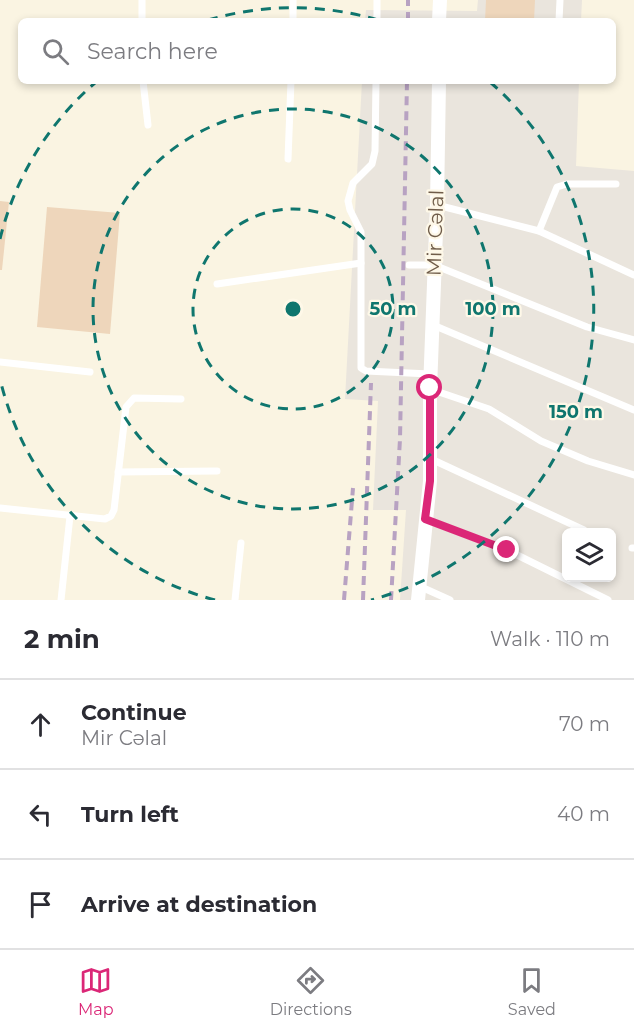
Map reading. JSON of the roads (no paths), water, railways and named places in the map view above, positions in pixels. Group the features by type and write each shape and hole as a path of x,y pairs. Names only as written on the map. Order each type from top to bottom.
{"street":[{"path":"440,0 440,18"},
{"name":"Mir Cəlal","path":"418,600 431,459 430,381 439,84"}],"lane":[{"path":"142,0 142,18"},
{"path":"293,0 293,18"},
{"path":"377,0 377,18"},
{"path":"559,18 560,0"},
{"path":"143,84 148,125"},
{"path":"288,159 291,84"},
{"path":"376,84 375,151 372,164 353,183 348,201 361,232 361,368 366,371 430,381 489,410 541,441 588,461 634,475"},
{"path":"539,231 557,187 567,184 616,184"},
{"path":"437,205 539,231 634,275"},
{"path":"217,284 361,263"},
{"path":"409,265 434,265 587,327 634,340"},
{"path":"433,325 634,410"},
{"path":"0,362 90,372"},
{"path":"0,508 105,519 111,516 114,510 126,407 134,398 181,399"},
{"path":"431,459 580,528"},
{"path":"118,472 217,471"},
{"path":"61,600 70,516"},
{"path":"425,519 507,550 608,600"},
{"path":"235,600 241,543"},
{"path":"419,586 450,600"}],"railway":[{"path":"408,0 408,18"},
{"path":"391,600 400,439 407,84"},
{"path":"363,600 371,383"},
{"path":"344,600 353,488"}]}
